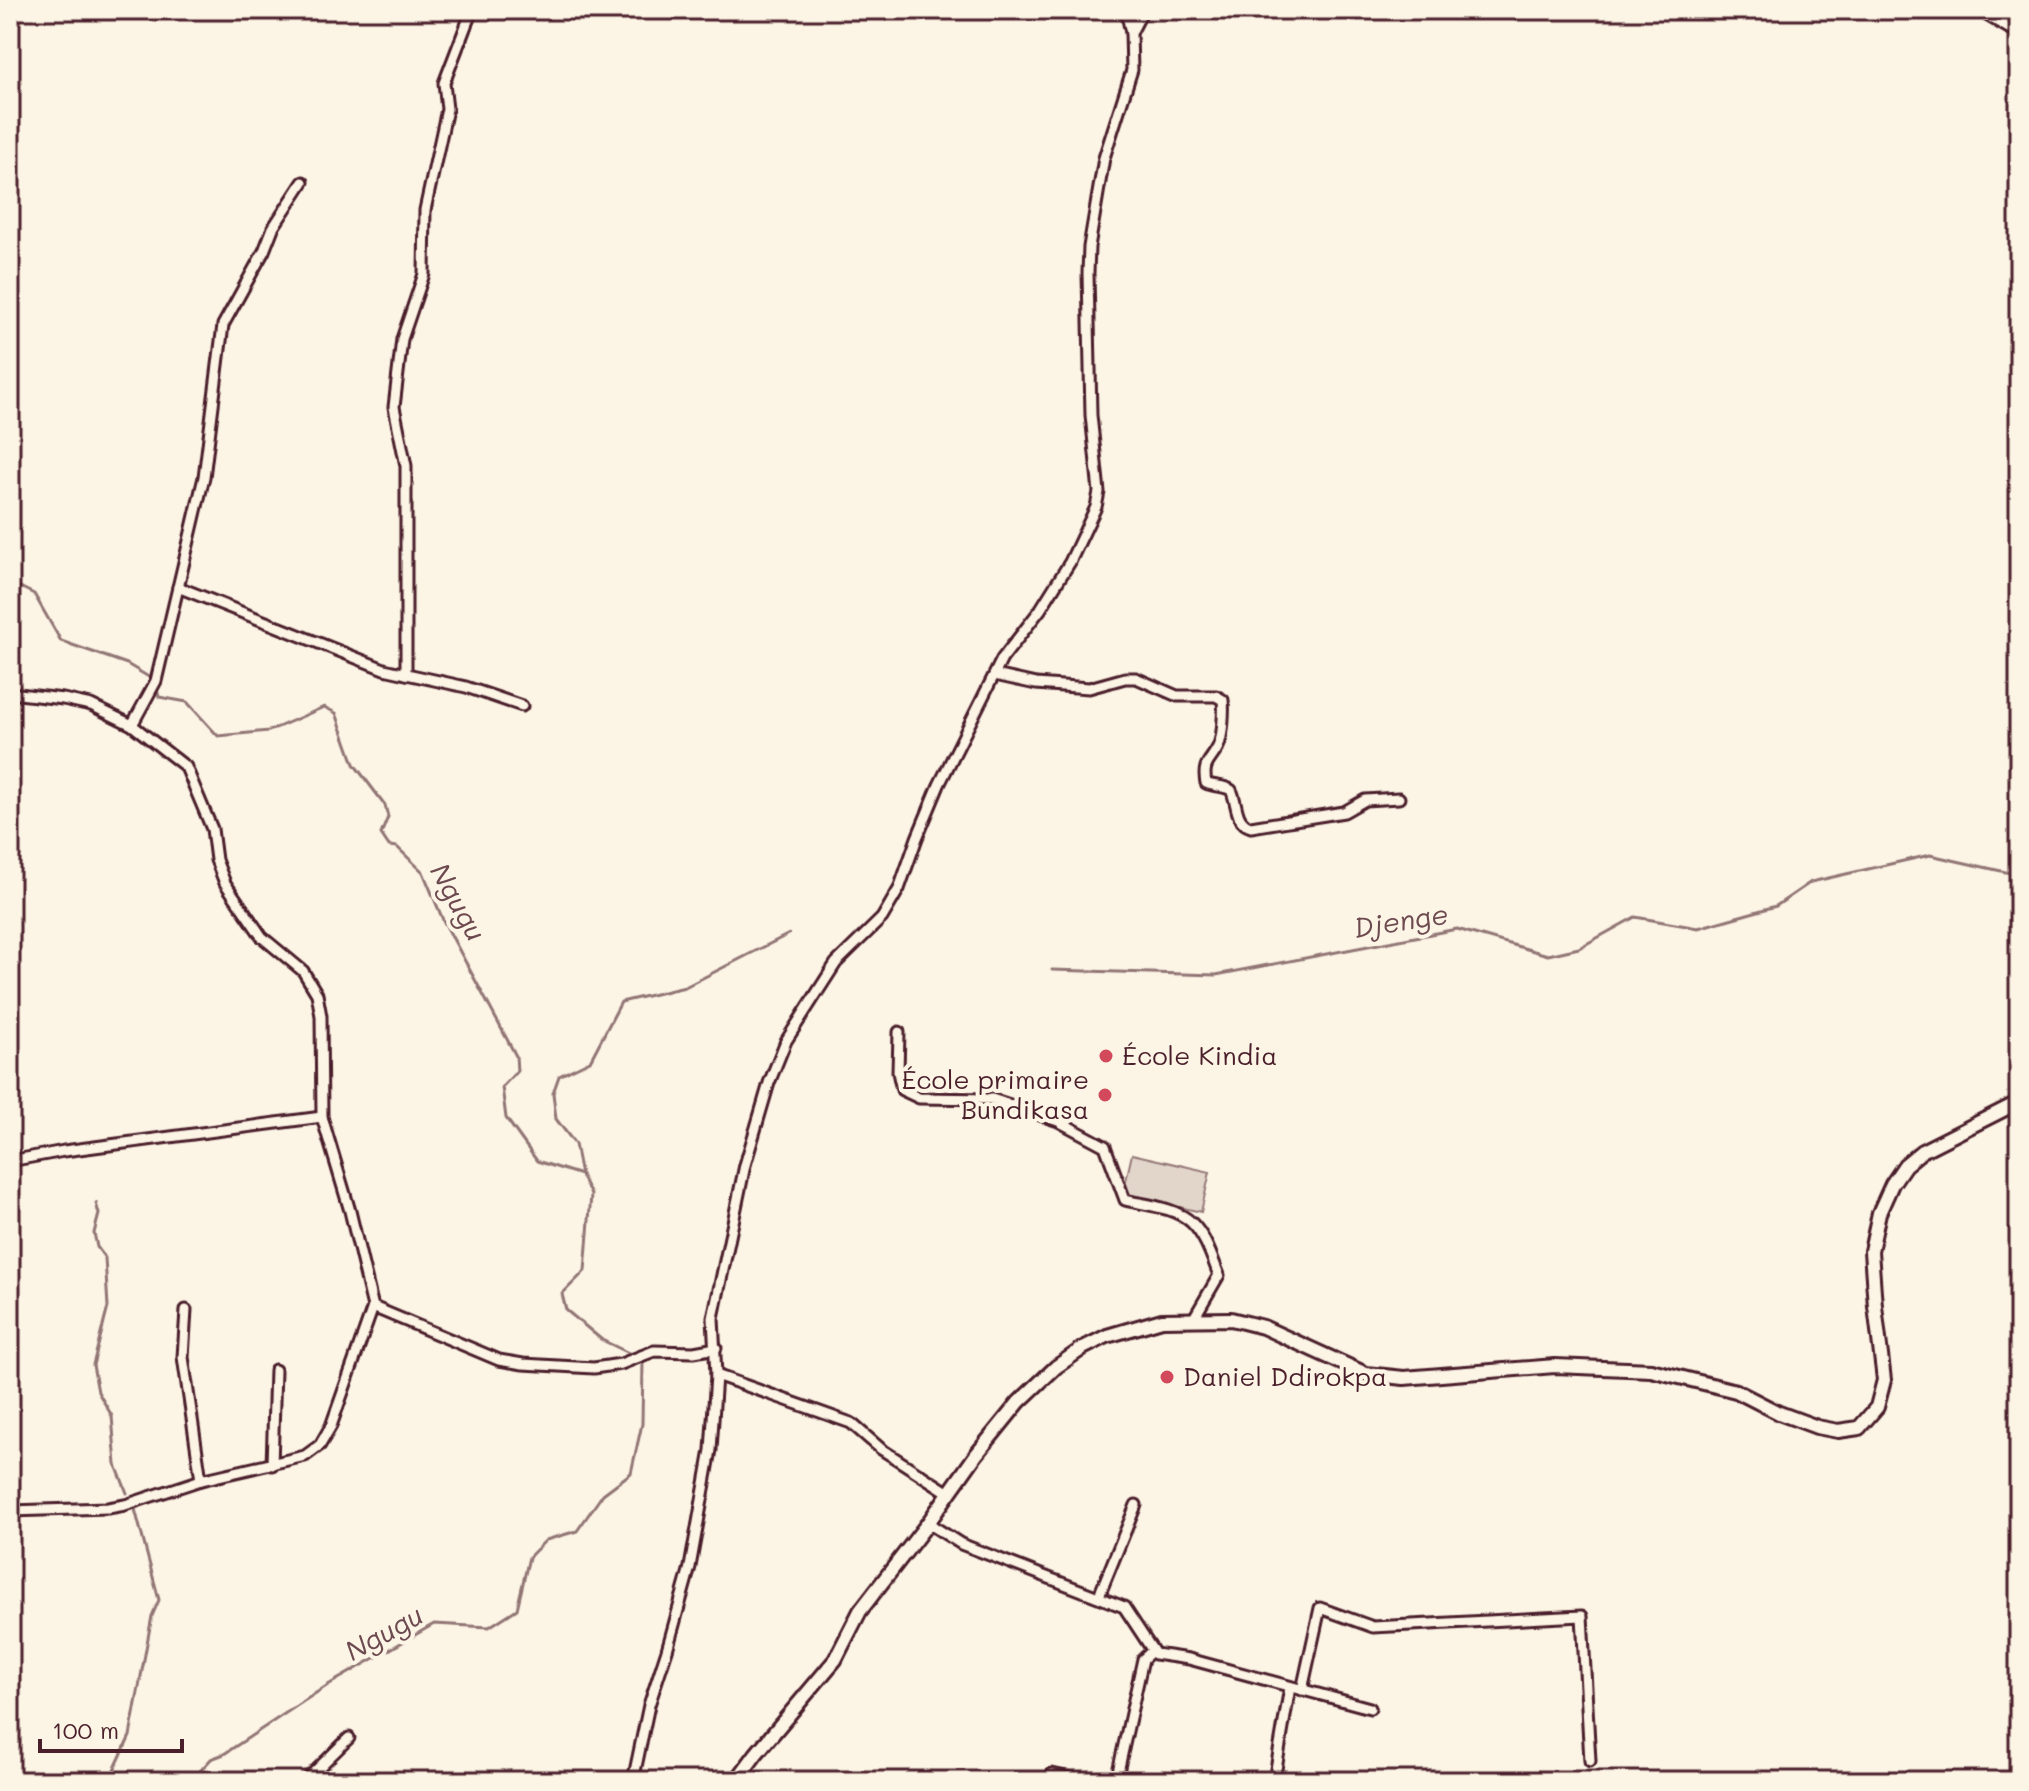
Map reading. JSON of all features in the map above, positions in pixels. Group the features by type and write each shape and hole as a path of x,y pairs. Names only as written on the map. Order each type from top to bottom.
{"main road":[{"path":"736,1781 835,1660 860,1611 976,1455 1019,1402 1056,1367 1083,1348 1107,1336 1162,1320 1231,1319 1263,1327 1366,1374 1404,1378 1555,1366 1651,1370 1736,1391 1779,1413 1817,1427 1838,1431 1859,1428 1877,1407 1884,1380 1871,1251 1879,1213 1892,1184 1905,1165 1922,1151 2019,1102"}],"street":[{"path":"406,674 406,466 394,407 402,339 424,274 425,210 447,109 444,83 472,10"},
{"path":"633,1781 649,1705 690,1567 711,1450 716,1375 713,1318 760,1108 786,1041 836,963 882,918 899,889 939,785 1002,659 1040,610 1070,562 1096,507 1099,492 1091,415 1089,247 1104,158 1132,70 1131,33 1126,10"},
{"path":"1131,33 1143,10"},
{"path":"1978,10 2019,34"},
{"path":"132,725 156,681 204,477 223,325 264,251 273,228 303,182"},
{"path":"178,587 384,669 466,687 522,706"},
{"path":"995,675 1036,684 1089,688 1136,678 1177,696 1216,696 1223,700 1219,745 1206,762 1204,776 1206,783 1212,787 1231,790 1239,819 1244,825 1251,827 1344,812 1365,800 1399,798"},
{"path":"10,693 91,705 132,725 186,767 212,829 216,860 225,883 262,937 303,971 317,994 321,1016 322,1117 350,1211 373,1307 331,1426 320,1445 305,1456 201,1480 125,1505 10,1511"},
{"path":"899,1032 898,1072 902,1090 919,1098 992,1099 1058,1121 1105,1146 1125,1200 1176,1213 1191,1222 1208,1247 1219,1275 1194,1318"},
{"path":"10,1161 322,1117"},
{"path":"373,1307 499,1360 550,1367 594,1368 654,1351 694,1352 716,1348"},
{"path":"186,1310 183,1357 201,1480"},
{"path":"272,1465 275,1370"},
{"path":"716,1375 851,1423 881,1449 949,1493"},
{"path":"1099,1596 1136,1505"},
{"path":"928,1523 961,1544 1124,1607 1155,1654 1189,1659 1370,1708"},
{"path":"1302,1690 1320,1608 1373,1627 1582,1616 1590,1761"},
{"path":"1116,1781 1143,1659 1152,1651"},
{"path":"1274,1781 1290,1687"},
{"path":"305,1781 349,1738"},
{"path":"1052,1774 1084,1781"}],"shaded area":[{"path":"1132,1154 1210,1172 1201,1212 1123,1194"}],"waterway":[{"name":"Ngugu","path":"10,582 34,594 61,641 127,664 152,679"},
{"name":"Ngugu","path":"156,685 159,697 187,702 218,736 269,731 324,707 336,713 354,764 385,805 388,817 381,834 389,846 397,847 423,872 443,920 516,1056 517,1071 502,1087 506,1118 537,1161 581,1175"},
{"name":"Djenge","path":"1052,970 1216,975 1457,929 1548,955 1579,948 1635,917 1698,928 1776,906 1811,882 1930,855 2019,875"},
{"path":"633,1355 602,1340 566,1310 562,1294 585,1271 591,1195 581,1175 575,1144 556,1119 553,1093 559,1076 590,1061 621,1002 685,987 789,934"},
{"path":"96,1203 99,1214 94,1233 97,1247 105,1258 108,1307 93,1365 98,1392 112,1416 116,1465 127,1493"},
{"name":"Ngugu","path":"191,1781 211,1759 224,1754 328,1685 434,1624 489,1627 517,1609 529,1557 546,1540 577,1531 603,1494 631,1473 642,1424 643,1360 640,1358"},
{"path":"109,1781 130,1736 152,1616 159,1600 135,1509"}],"place":[{"name":"École Kindia","path":"1106,1056"},
{"name":"École primaire Bundikasa","path":"1105,1095"},
{"name":"Daniel Ddirokpa","path":"1167,1377"}]}
